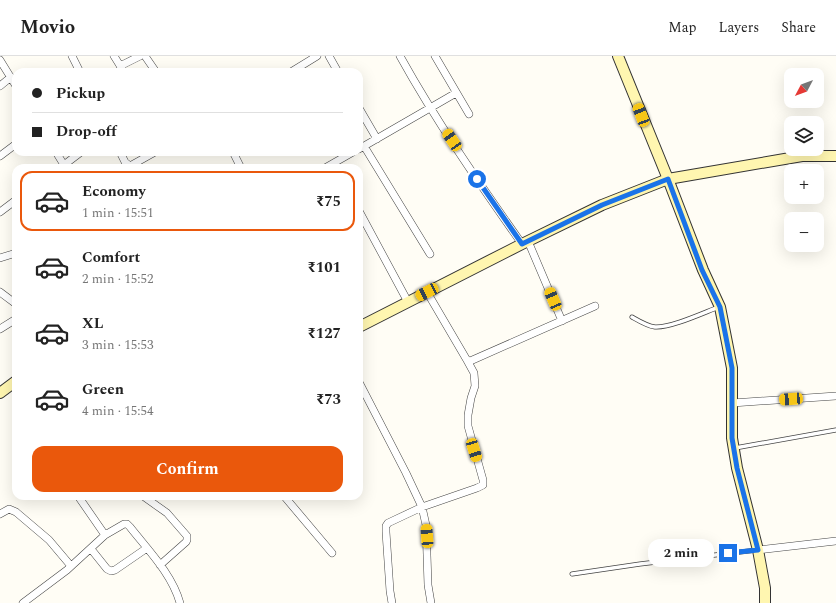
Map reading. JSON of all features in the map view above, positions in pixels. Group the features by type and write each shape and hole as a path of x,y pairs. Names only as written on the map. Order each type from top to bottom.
{"street":[{"path":"72,56 78,68"},
{"path":"114,56 121,68"},
{"path":"123,68 140,56"},
{"path":"145,56 153,68"},
{"path":"298,68 317,56"},
{"path":"329,56 336,68"},
{"path":"400,56 430,107 485,192 525,242 562,321"},
{"path":"435,56 469,114"},
{"path":"618,56 668,179 702,270 720,307 732,368 732,438 737,468 758,550 765,588 766,603"},
{"path":"0,60 11,78 0,86"},
{"path":"363,146 456,93"},
{"path":"363,115 377,139"},
{"path":"0,156 12,147"},
{"path":"363,150 430,254"},
{"path":"65,164 76,156"},
{"path":"134,164 148,156"},
{"path":"336,164 347,156"},
{"path":"363,325 525,242 602,205 668,179 802,156 836,156"},
{"path":"0,212 12,203"},
{"path":"363,218 408,302"},
{"path":"0,258 12,254"},
{"path":"0,292 12,301"},
{"path":"392,603 386,526 388,522 422,507 484,485 468,426 470,404 475,386 474,373 427,292"},
{"path":"468,362 595,306"},
{"path":"0,330 12,322"},
{"path":"0,393 12,384"},
{"path":"363,390 422,507 426,525 428,585 431,603"},
{"path":"732,403 836,396"},
{"path":"81,500 105,536"},
{"path":"149,500 167,513 187,536 188,540 160,566"},
{"path":"287,500 332,553"},
{"path":"0,514 9,509 16,512 48,540 71,566"},
{"path":"23,603 71,566 105,536 127,524 147,548 171,582 180,603"},
{"path":"758,550 836,540"},
{"path":"91,549 107,569 111,571 115,570 147,548"}],"lane":[{"path":"632,317 654,327 661,327 720,307"},
{"path":"734,448 836,430"},
{"path":"572,574 640,564 758,550"}],"route":[{"path":"477,179 522,244 602,205 668,179 702,270 720,307 732,368 732,438 737,468 758,550 728,553"}]}
